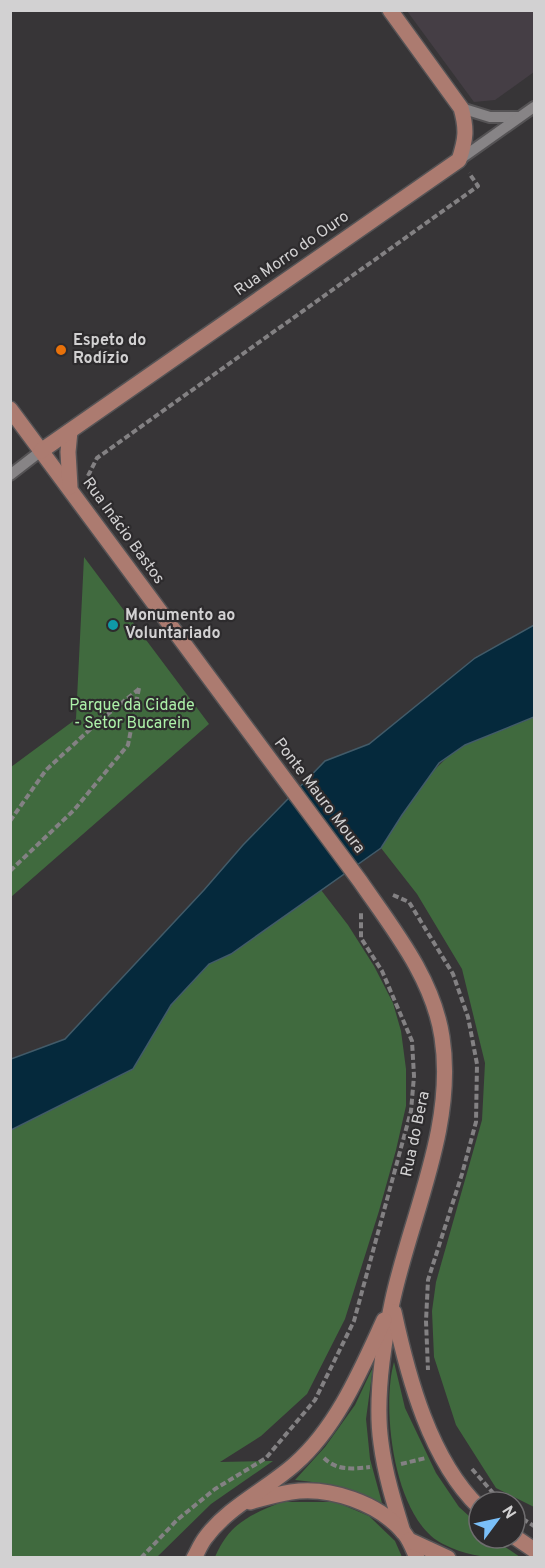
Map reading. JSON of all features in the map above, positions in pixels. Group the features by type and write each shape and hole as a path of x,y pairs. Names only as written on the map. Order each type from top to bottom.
{"main road":[{"path":"390,10 460,108 465,124 466,141 459,160"},
{"name":"Rua Morro do Ouro","path":"41,451 459,160"},
{"name":"Rua Inácio Bastos","path":"10,409 250,733"},
{"path":"23,426 49,433 70,430 68,472 74,494"},
{"name":"Ponte Mauro Moura","path":"250,733 360,881"},
{"name":"Rua do Bera","path":"360,881 400,938 431,997 442,1035 446,1076 440,1125 392,1304 380,1383 378,1415 385,1466 406,1536 417,1557"},
{"path":"392,1304 405,1360 421,1409 451,1471 467,1492"},
{"name":"Rua do Bera","path":"206,1537 220,1522 295,1464 318,1439 347,1396 392,1304"},
{"path":"242,1504 292,1491 333,1494 374,1509 391,1520 406,1536 448,1557"},
{"path":"182,1557 206,1537"},
{"path":"194,1557 206,1537"}],"street":[{"name":"Rua Morro do Ouro","path":"459,160 534,107"},
{"path":"460,108 490,117 520,117"},
{"path":"10,475 41,451"}],"path":[{"path":"74,494 97,458 478,186 459,160"},
{"path":"10,820 46,770 139,688 128,745 74,810 10,871"},
{"path":"141,1557 177,1520 215,1489 266,1458 315,1400 354,1321 411,1111 414,1076 412,1041 405,1022 382,971 361,938 360,881"}],"shaded area":[{"path":"407,11 534,11 534,72 495,100 474,102"}],"green space":[{"name":"Parque da Cidade - Setor Bucarein","path":"84,557 209,724 11,897 11,767 76,719"},
{"path":"534,717 534,1507 527,1504 527,1490 496,1488 456,1425 434,1357 432,1311 436,1282 482,1120 485,1063 462,969 417,894 381,848 418,791 440,764 452,753 473,741"},
{"path":"321,890 348,925 374,966 393,1003 401,1031 406,1069 406,1106 396,1150 345,1319 307,1394 261,1436 220,1462 273,1461 211,1504 157,1557 11,1558 11,1130 133,1069 171,1005 209,964 231,954"},
{"path":"394,1362 405,1408 436,1473 459,1507 467,1514 467,1550 510,1550 520,1557 481,1556 463,1552 443,1544 426,1531 413,1512 395,1462 389,1407"},
{"path":"373,1367 366,1419 370,1459 382,1503 340,1488 295,1480 325,1447 355,1405"},
{"path":"282,1502 336,1502 369,1516 395,1541 402,1557 215,1557 227,1536 241,1522"}],"water":[{"path":"534,625 534,717 465,745 439,763 381,848 231,954 209,964 171,1005 133,1069 11,1130 11,1059 65,1039 243,845 325,761 369,744 475,658"}],"place":[{"name":"Espeto do Rodízio","path":"61,350"},
{"name":"Monumento ao Voluntariado","path":"113,625"}]}
